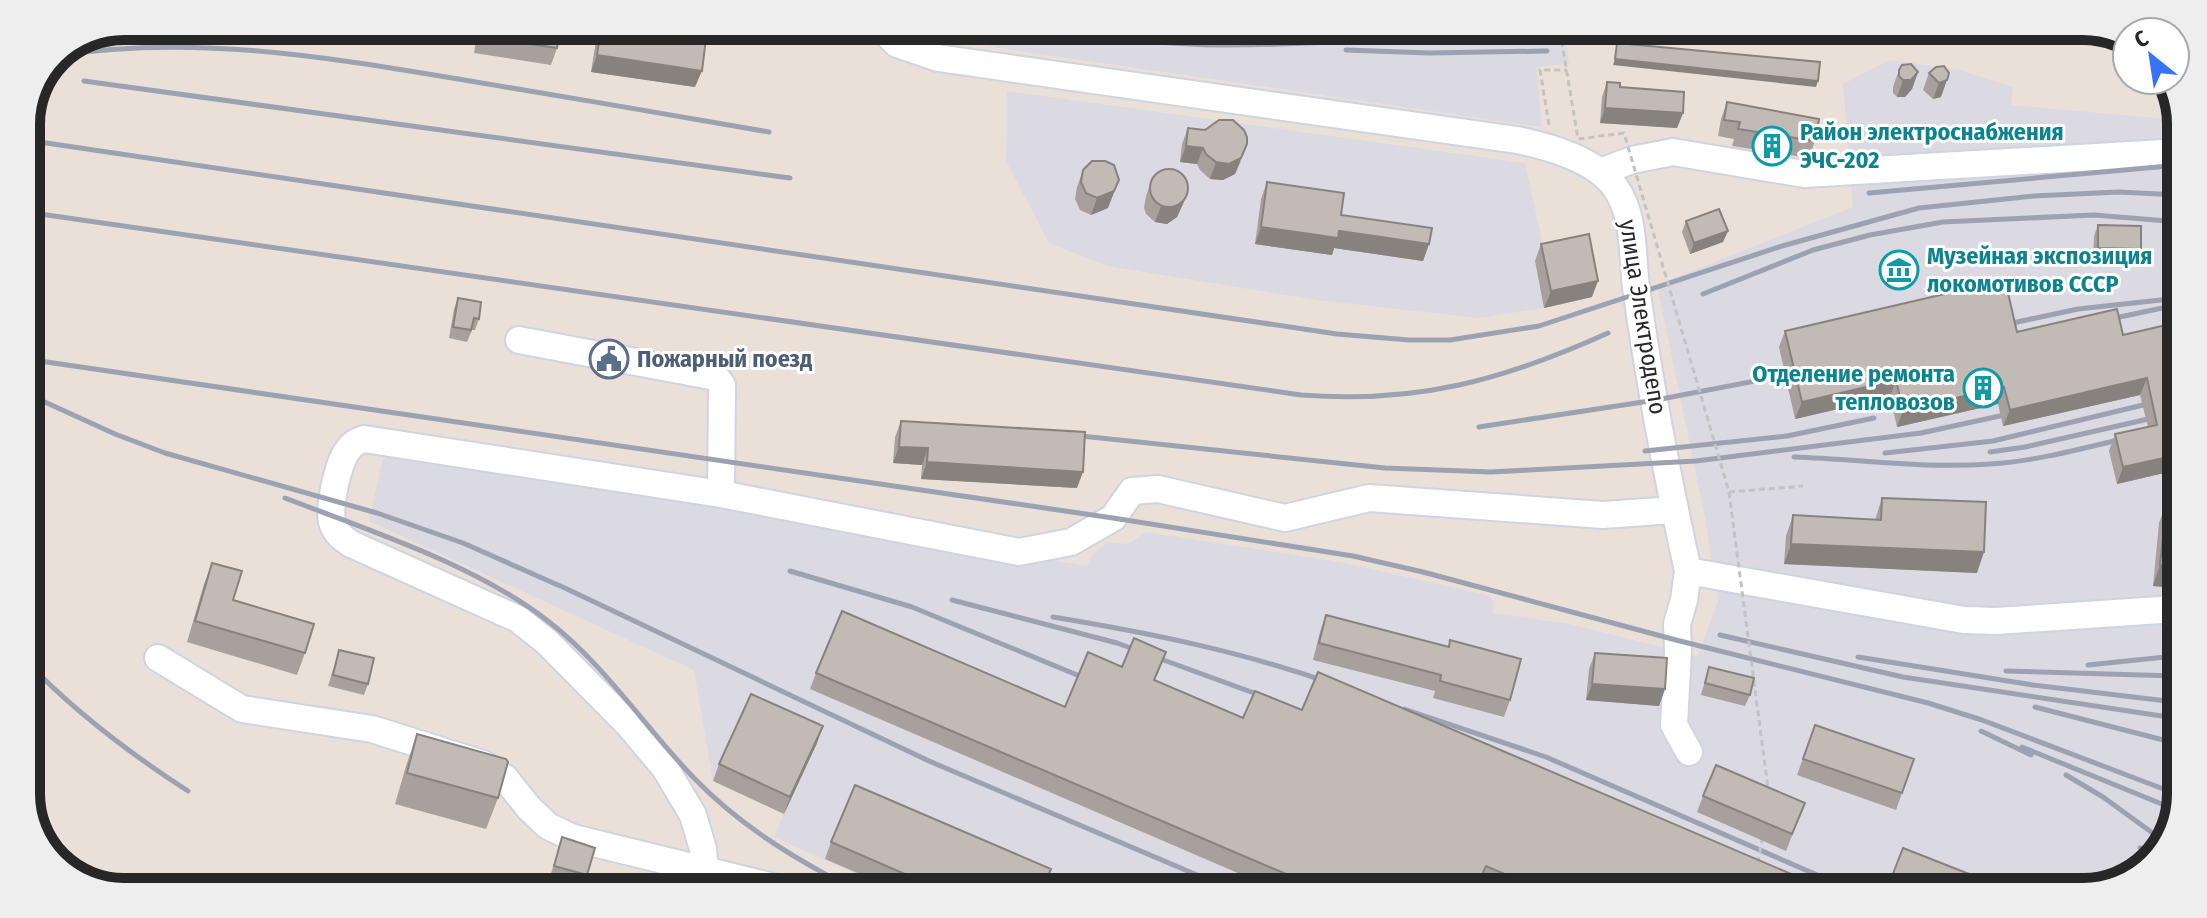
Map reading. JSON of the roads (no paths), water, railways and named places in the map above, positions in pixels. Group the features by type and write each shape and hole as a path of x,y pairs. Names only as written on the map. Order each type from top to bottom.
{"street":[{"name":"улица Электродепо","path":"893,40 938,58 1517,140 1562,153 1600,172 1623,201 1632,235 1637,293 1674,510 1688,571"},
{"path":"1600,172 1632,160 1673,152 1804,174 2167,153"},
{"path":"519,340 716,377 722,385 721,494"},
{"path":"705,870 696,823 665,768 628,724 547,642 518,619 351,544 336,530 331,516 337,480 346,451 356,442 364,439 721,494 1019,552 1071,542 1113,518 1132,491 1158,489 1285,518 1369,498 1603,515 1674,510"},
{"path":"1689,752 1674,725 1677,624 1688,571 1964,620 1996,621 2167,610"},
{"path":"158,658 242,709 372,729 483,764 505,778 529,808 560,833 602,847 737,878"}],"railway":[{"path":"1142,40 1200,45 1354,40"},
{"path":"79,53 158,47 311,56 769,132"},
{"path":"1346,50 1429,53 1547,51"},
{"path":"84,81 790,178"},
{"path":"40,142 1337,334 1409,340 1450,340 1539,326 1782,246 1919,208 2034,196 2118,192 2167,194"},
{"path":"1869,193 2167,166"},
{"path":"40,214 1301,395 1383,396 1459,385 1532,364 1608,333"},
{"path":"1703,294 1813,250 1870,235 1943,222 2094,215 2167,221"},
{"path":"1994,327 2078,309 2167,299"},
{"path":"2096,322 2167,307"},
{"path":"40,361 1353,556 1928,703 1982,720 2167,790"},
{"path":"1479,427 1656,400 1807,371"},
{"path":"40,400 165,453 377,513 463,543 567,589 929,761 1204,878"},
{"path":"1885,453 1993,441 2164,400"},
{"path":"1062,434 1385,468 1491,472 1696,461 1921,433 2023,411"},
{"path":"1990,452 2166,415"},
{"path":"1645,451 1787,436 1874,418"},
{"path":"1794,457 1917,465 1990,464 2045,457 2135,436"},
{"path":"285,498 422,551 520,601 569,638 624,696 693,777 729,810 787,852 833,878"},
{"path":"790,571 912,607 1099,684"},
{"path":"952,600 1117,643 1276,701"},
{"path":"1053,617 1196,645 1336,685"},
{"path":"1720,635 1903,677 2167,717"},
{"path":"1858,657 2033,685 2167,701"},
{"path":"2088,665 2167,657"},
{"path":"2006,671 2167,676"},
{"path":"40,674 103,731 188,791"},
{"path":"2035,707 2167,741"},
{"path":"1404,709 1546,757 1824,878"},
{"path":"1981,731 2031,755"},
{"path":"2022,747 2166,806"},
{"path":"2066,775 2156,835"},
{"path":"2140,848 2144,851"}],"place":[{"name":"Район электроснабжения ЭЧС-202","path":"1772,146"},
{"name":"Музейная экспозиция локомотивов СССР","path":"1899,270"},
{"name":"Пожарный поезд","path":"609,359"},
{"name":"Отделение ремонта тепловозов","path":"1983,388"}]}
